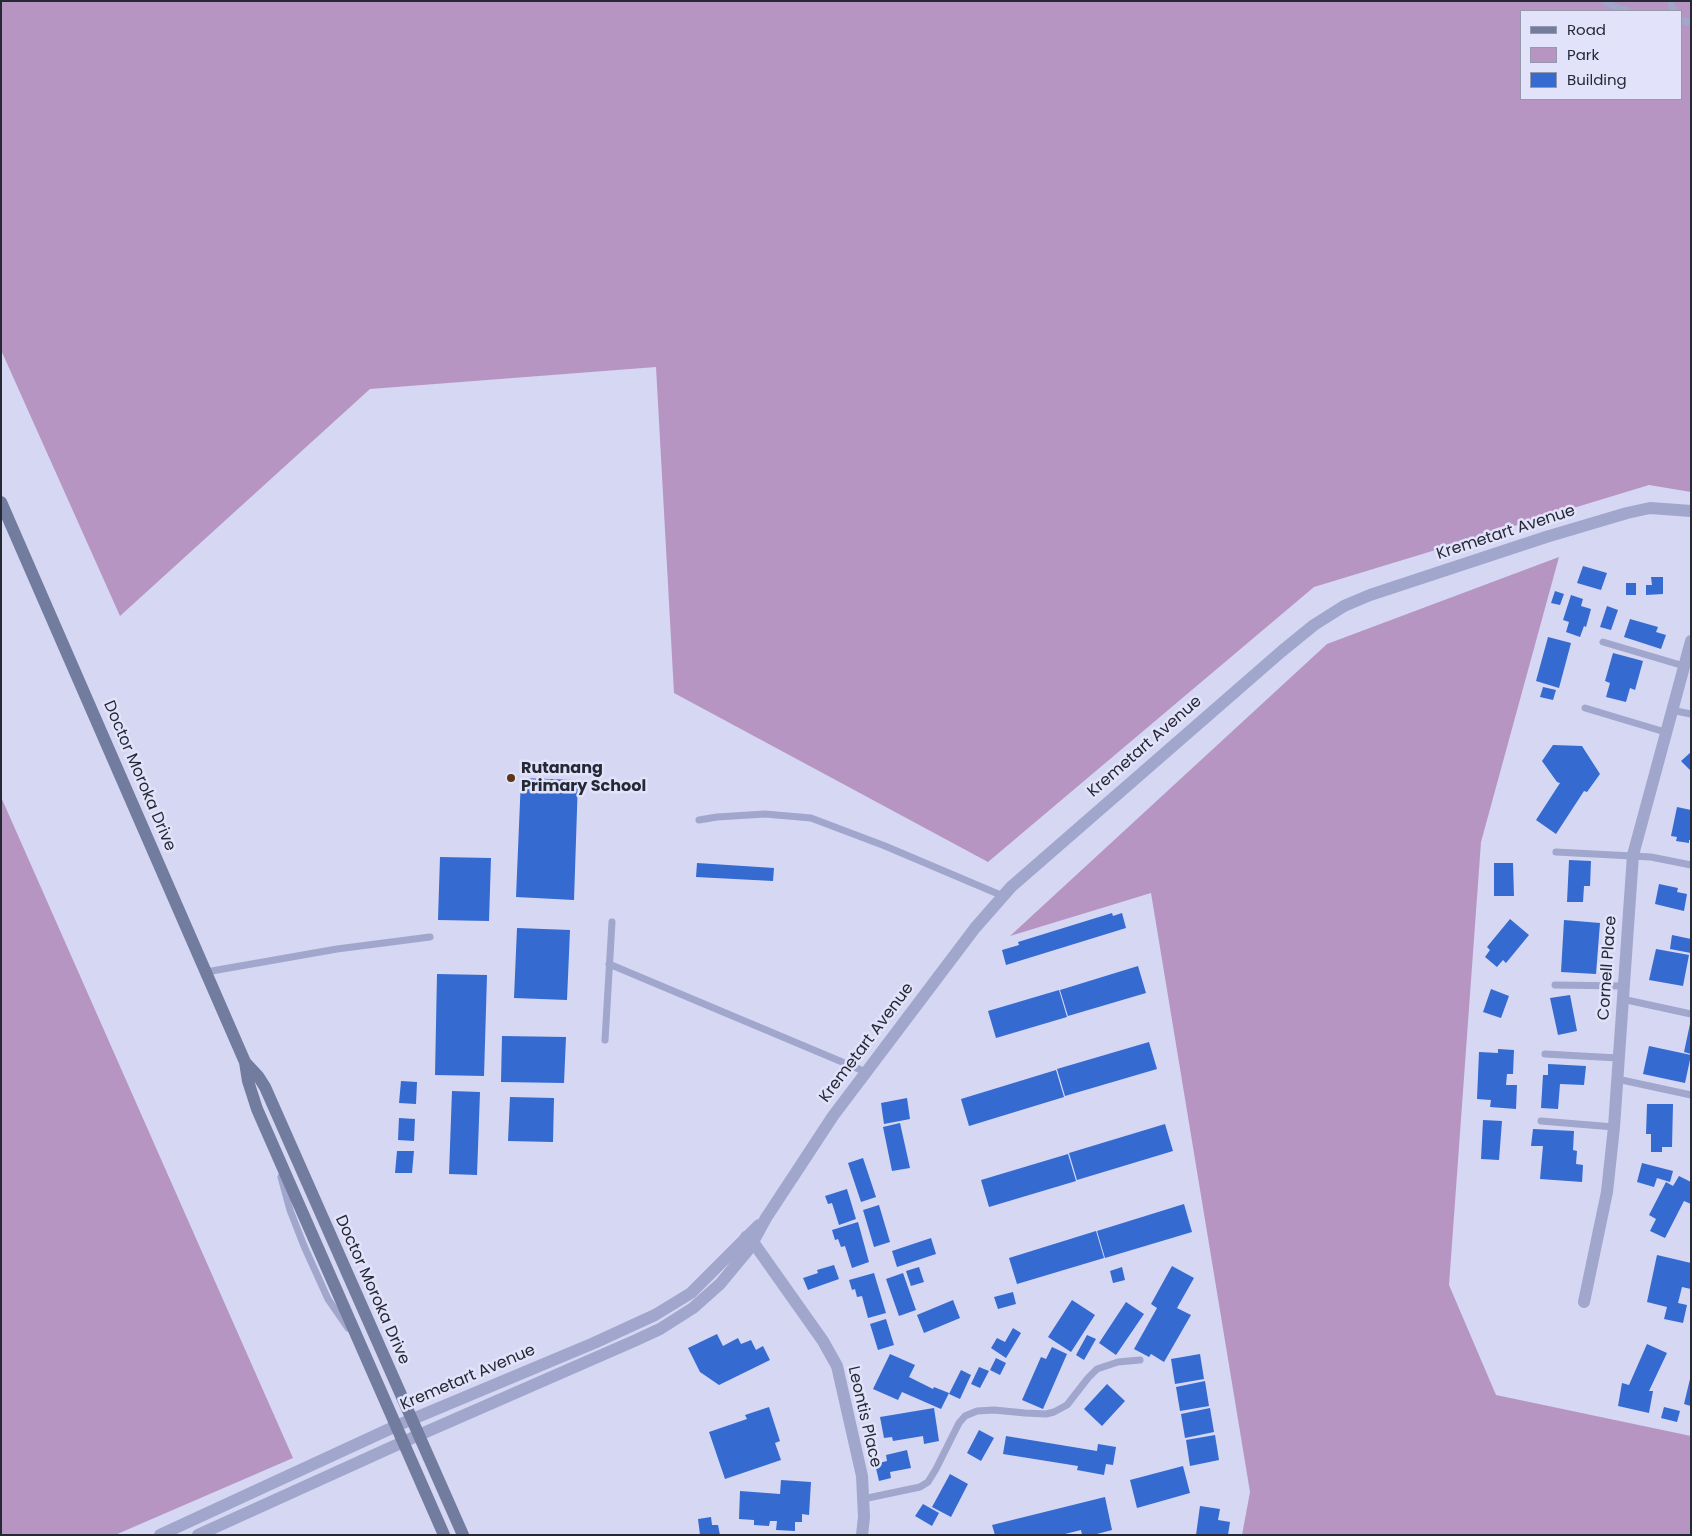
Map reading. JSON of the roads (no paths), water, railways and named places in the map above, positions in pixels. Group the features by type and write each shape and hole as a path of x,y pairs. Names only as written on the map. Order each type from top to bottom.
{"main road":[{"name":"Doctor Moroka Drive","path":"1,502 245,1062 252,1093 272,1143 444,1535"},
{"name":"Doctor Moroka Drive","path":"245,1062 265,1087 463,1535"}],"street":[{"name":"Kremetart Avenue","path":"160,1535 396,1426 594,1342 673,1305 691,1293 750,1239 766,1218 832,1116 975,928 1002,896 1042,859 1314,625 1344,606 1370,595 1627,512 1650,508 1691,511"},
{"name":"Cornell Place","path":"1584,1302 1607,1192 1614,1127 1633,855 1691,641"},
{"name":"Kremetart Avenue","path":"198,1535 403,1442 634,1342 678,1319 720,1284 739,1262 750,1239"},
{"name":"Leontis Place","path":"750,1239 823,1341 837,1366 862,1476 864,1517 862,1535"}],"lane":[{"path":"1605,1 1614,7 1624,10"},
{"path":"1603,642 1684,666"},
{"path":"1585,708 1665,732"},
{"path":"1671,710 1691,714"},
{"path":"699,820 765,814 810,818 885,846 1002,896"},
{"path":"1556,852 1633,855 1691,865"},
{"path":"605,1040 612,922"},
{"path":"206,972 337,949 430,937"},
{"path":"609,964 866,1072"},
{"path":"1554,985 1623,993 1691,1014"},
{"path":"1545,1054 1618,1058"},
{"path":"1617,1079 1691,1095"},
{"path":"1541,1121 1614,1127"},
{"path":"863,1500 920,1487 928,1482 959,1423 965,1416 977,1411 994,1410 1046,1414 1054,1412 1067,1405 1097,1369 1118,1362 1140,1360"}],"place":[{"name":"Rutanang Primary School","path":"511,778"}]}
